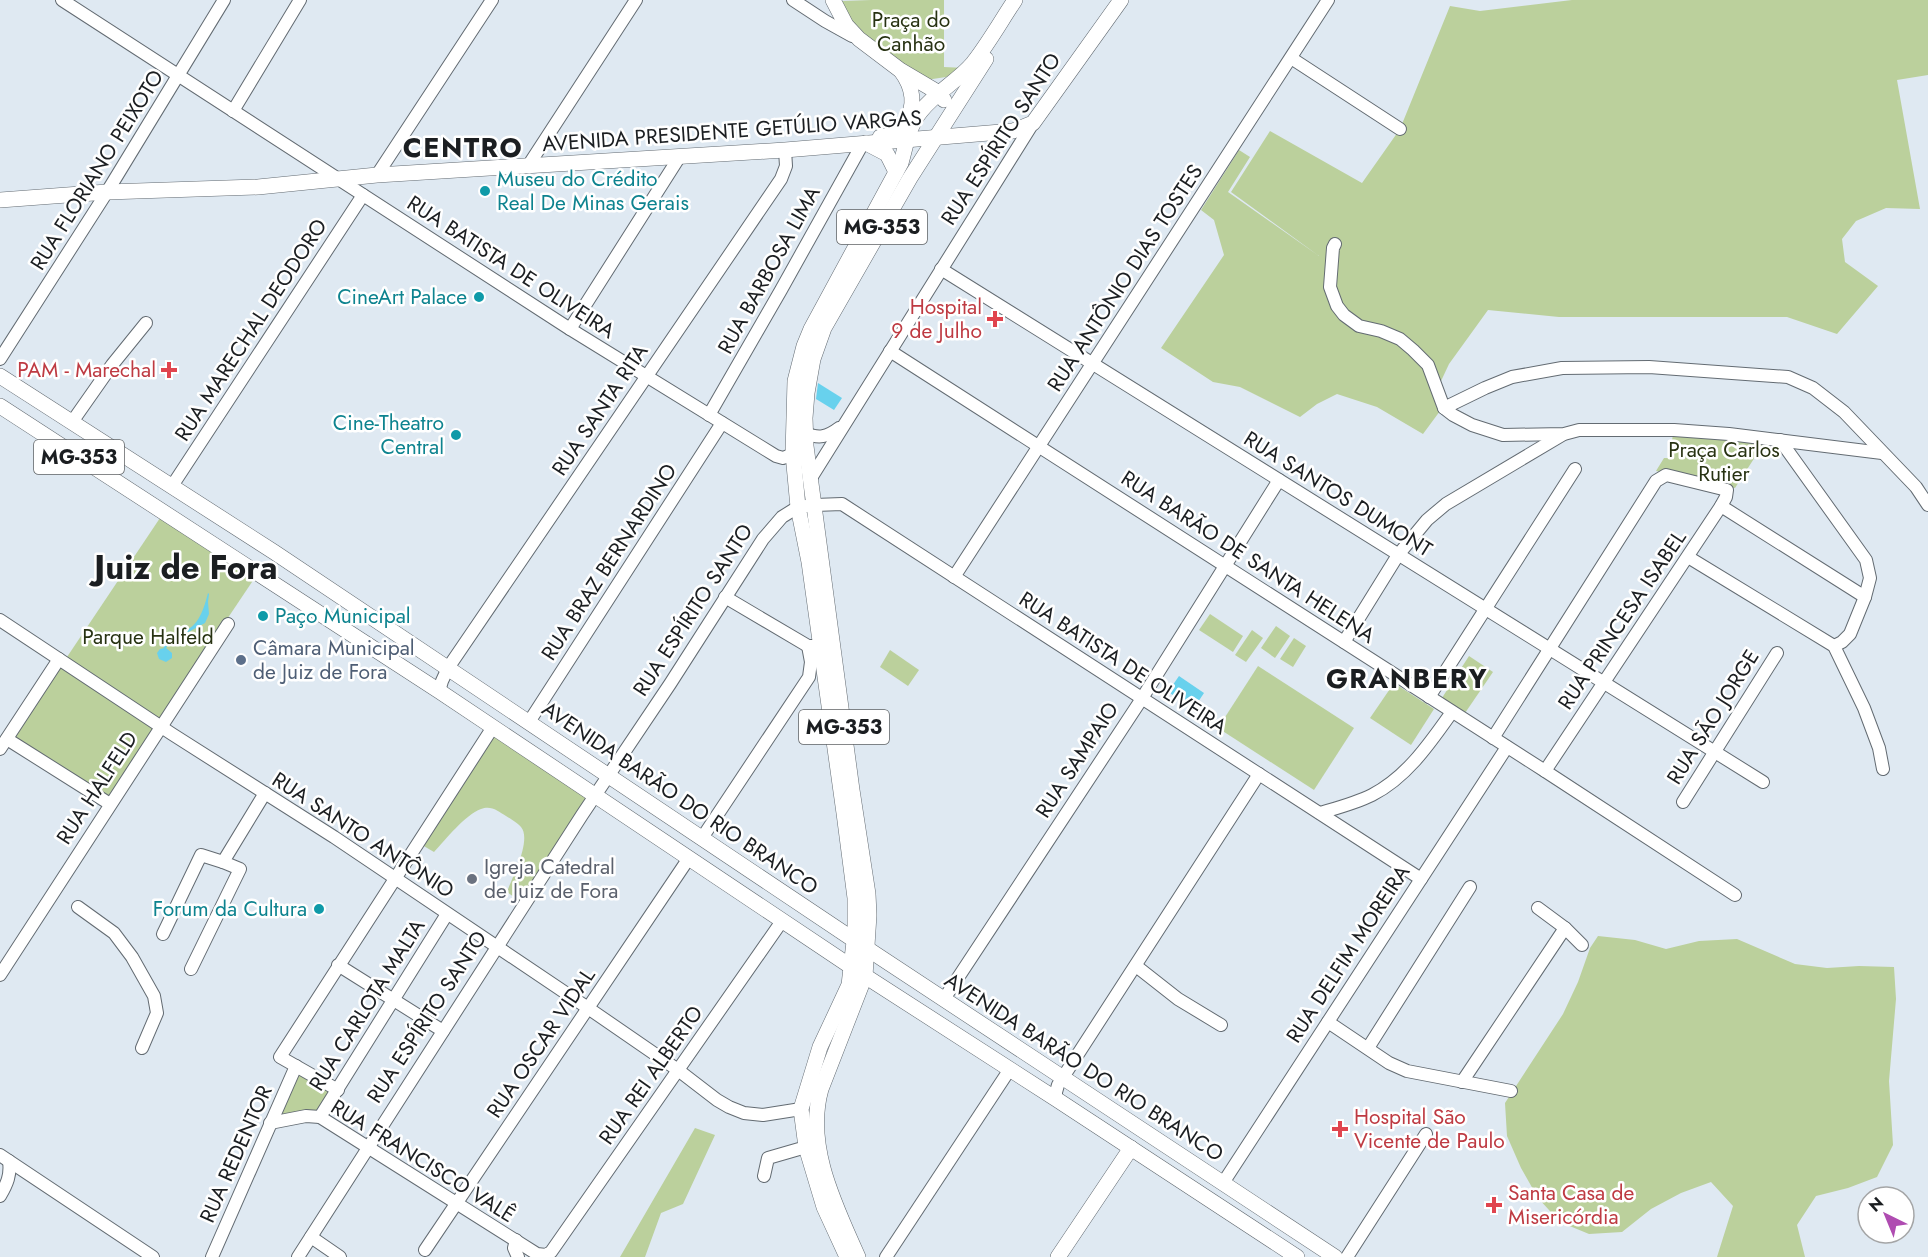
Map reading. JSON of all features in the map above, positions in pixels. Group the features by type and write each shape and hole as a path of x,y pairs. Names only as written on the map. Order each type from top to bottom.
{"main road":[{"path":"833,0 846,25 859,39 900,70 939,93 945,101 950,116"},
{"path":"847,1257 824,1207 806,1147 801,1109 820,1047 849,985 852,967 847,936 855,918 826,678 814,644 809,562 798,507 793,454 795,381 811,329 901,163 907,141 920,112 973,62 1015,0"},
{"name":"MG-353","path":"858,1257 833,1200 817,1133 818,1101 865,976 870,915 805,433 808,385 813,359 824,328 910,178 975,75 1027,0"},
{"name":"RUA ESPÍRITO SANTO","path":"1033,123 1121,0"},
{"path":"864,143 896,132 910,114 913,101 906,79 900,70"},
{"name":"AVENIDA PRESIDENTE GETÚLIO VARGAS","path":"0,200 106,192 258,187 377,175 907,141 1013,131 1033,123"},
{"path":"864,143 887,154 896,172"},
{"name":"AVENIDA BARÃO DO RIO BRANCO","path":"0,376 274,552 847,936 1223,1183 1316,1252 1335,1257"},
{"name":"AVENIDA BARÃO DO RIO BRANCO","path":"0,406 439,691 865,976 1297,1257"},
{"path":"801,1109 808,1116 820,1168 826,1177"},
{"path":"1058,1257 1131,1148"}],"street":[{"path":"62,0 339,179"},
{"name":"RUA FLORIANO PEIXOTO","path":"0,358 106,192 224,0"},
{"path":"233,111 300,0"},
{"path":"377,175 492,0"},
{"path":"528,166 636,0"},
{"path":"793,0 825,21 859,39"},
{"name":"RUA ANTÔNIO DIAS TOSTES","path":"954,577 1328,0"},
{"path":"1291,58 1400,129"},
{"name":"RUA ESPÍRITO SANTO","path":"811,478 1033,123"},
{"name":"RUA BARBOSA LIMA","path":"709,415 864,143"},
{"name":"RUA SANTA RITA","path":"439,691 448,668 780,179 786,166 785,150"},
{"path":"570,329 680,156"},
{"name":"RUA BATISTA DE OLIVEIRA","path":"339,179 570,329 776,456 783,458 793,454"},
{"name":"RUA MARECHAL DEODORO","path":"172,486 363,195"},
{"path":"1335,244 1330,287 1337,306 1344,315 1359,326 1381,331 1400,339 1413,350 1428,365 1444,408 1472,425 1503,435 1564,434 1579,430 1674,430 1729,434 1882,453"},
{"name":"RUA SANTOS DUMONT","path":"941,269 1763,782"},
{"path":"72,422 112,365 146,323"},
{"name":"RUA BARÃO DE SANTA HELENA","path":"890,351 1735,895"},
{"path":"1444,408 1512,378 1562,368 1649,367 1788,377 1813,388 1844,412 1916,487 1928,505"},
{"name":"RUA BRAZ BERNARDINO","path":"529,722 722,423"},
{"path":"805,433 821,437 830,435 842,426"},
{"path":"1344,642 1398,555 1427,520 1446,504 1564,434"},
{"path":"1780,440 1866,560 1870,578 1865,597 1850,634 1834,646"},
{"path":"1429,697 1575,469"},
{"name":"RUA PRINCESA ISABEL","path":"1545,771 1688,557 1721,506 1727,490 1666,475 1656,481 1550,650"},
{"name":"RUA SAMPAIO","path":"944,999 1142,698 1279,480"},
{"name":"RUA BATISTA DE OLIVEIRA","path":"798,507 842,504 1421,879"},
{"path":"1721,506 1865,597"},
{"name":"RUA ESPÍRITO SANTO","path":"298,1257 725,597 770,530 782,517 798,507"},
{"path":"1688,557 1834,646 1864,708 1879,748 1883,769"},
{"path":"702,838 809,677 814,644 725,597"},
{"name":"RUA SANTO ANTÔNIO","path":"0,620 395,878 678,1070 717,1100 744,1113 763,1115 801,1109"},
{"name":"RUA HALFELD","path":"0,975 228,624"},
{"path":"1493,738 1550,650"},
{"name":"RUA SÃO JORGE","path":"1683,802 1777,653"},
{"path":"58,659 3,744 110,804"},
{"path":"809,677 826,678"},
{"path":"1320,813 1373,794 1404,772 1425,750 1452,712"},
{"path":"338,1090 280,1057 493,727"},
{"name":"RUA DELFIM MOREIRA","path":"1223,1183 1507,747"},
{"path":"1056,1099 1056,1092 1063,1078 1259,774"},
{"path":"223,862 265,793"},
{"path":"163,934 201,855 240,869 191,969"},
{"name":"RUA OSCAR VIDAL","path":"425,1250 689,858"},
{"path":"1368,1048 1470,887"},
{"path":"78,907 114,933 132,957 154,996 157,1013 142,1048"},
{"path":"1538,908 1565,928 1582,945"},
{"name":"RUA CARLOTA MALTA","path":"320,1117 447,914"},
{"name":"RUA REI ALBERTO","path":"551,1252 782,921"},
{"path":"1462,1082 1565,928"},
{"path":"338,965 443,1031"},
{"path":"1136,966 1178,999 1221,1025"},
{"path":"1328,1022 1389,1063 1407,1071 1511,1091"},
{"name":"RUA REDENTOR","path":"212,1257 296,1066"},
{"path":"886,1257 1010,1069"},
{"name":"RUA FRANCISCO VALÊ","path":"270,1123 306,1116 320,1117 537,1254 546,1255 551,1252"},
{"path":"1347,1257 1426,1134"},
{"path":"764,1176 768,1158 806,1147"},
{"path":"0,1196 11,1171 5,1158"},
{"path":"5,1158 153,1257"},
{"path":"311,1237 340,1257"},
{"path":"516,1240 514,1248 518,1257"}],"green space":[{"name":"Praça do Canhão","path":"944,0 944,67 965,68 946,77 926,80 867,37 847,16 842,1"},
{"path":"1572,0 1928,0 1928,75 1897,80 1920,209 1886,208 1856,221 1842,239 1845,262 1878,286 1837,334 1787,317 1559,317 1488,310 1449,364 1434,396 1440,411 1423,434 1377,407 1337,394 1317,404 1300,417 1240,387 1213,382 1161,348 1224,255 1214,220 1201,210 1239,150 1250,157 1228,192 1319,256 1231,192 1270,131 1362,183 1400,129 1450,6 1480,11"},
{"name":"Praça Carlos Rutier","path":"1673,433 1766,440 1735,488 1656,471 1664,458 1670,458"},
{"name":"Parque Halfeld","path":"162,515 256,576 160,719 67,657"},
{"path":"1210,614 1243,636 1233,652 1199,630"},
{"path":"1276,626 1290,636 1275,658 1261,648"},
{"path":"1252,630 1263,638 1246,662 1235,655"},
{"path":"1294,638 1306,646 1293,667 1280,659"},
{"path":"890,650 919,670 908,686 880,667"},
{"path":"1469,656 1493,672 1463,716 1440,701"},
{"path":"1258,666 1354,728 1314,790 1218,728"},
{"path":"59,667 156,729 109,802 12,739"},
{"path":"1394,683 1434,709 1411,745 1370,718"},
{"path":"493,735 587,797 521,902 507,892 523,850 524,833 518,824 497,811 488,808 475,812 456,828 434,852 422,845"},
{"path":"1598,936 1635,940 1666,949 1699,941 1737,939 1795,964 1827,968 1894,967 1896,999 1889,1081 1893,1145 1877,1177 1848,1188 1816,1196 1797,1225 1805,1257 1717,1257 1733,1206 1711,1182 1681,1193 1651,1209 1622,1232 1589,1234 1560,1222 1538,1198 1507,1136 1505,1103 1563,1014 1590,948"},
{"path":"298,1076 305,1076 331,1090 318,1110 274,1119"},
{"path":"695,1128 715,1135 683,1204 661,1213 645,1257 620,1257"}],"water":[{"path":"818,383 842,398 834,410 816,399"},
{"path":"208,593 209,614 205,623 181,636 169,637 166,648 172,653 172,658 166,662 159,659 157,653 164,648 162,643 166,637 188,630 197,621"},
{"path":"1179,676 1204,693 1194,708 1168,692"}],"place":[{"name":"Museu do Crédito Real De Minas Gerais","path":"485,191"},
{"name":"CineArt Palace","path":"479,297"},
{"name":"Hospital 9 de Julho","path":"995,319"},
{"name":"PAM - Marechal","path":"169,370"},
{"name":"Cine-Theatro Central","path":"456,435"},
{"name":"Paço Municipal","path":"263,616"},
{"name":"Câmara Municipal de Juiz de Fora","path":"241,660"},
{"name":"Igreja Catedral de Juiz de Fora","path":"472,879"},
{"name":"Forum da Cultura","path":"319,909"},
{"name":"Hospital São Vicente de Paulo","path":"1340,1129"},
{"name":"Santa Casa de Misericórdia","path":"1494,1205"}],"district":[{"name":"CENTRO","path":"463,147"},
{"name":"Juiz de Fora","path":"186,567"},
{"name":"GRANBERY","path":"1407,678"}]}
